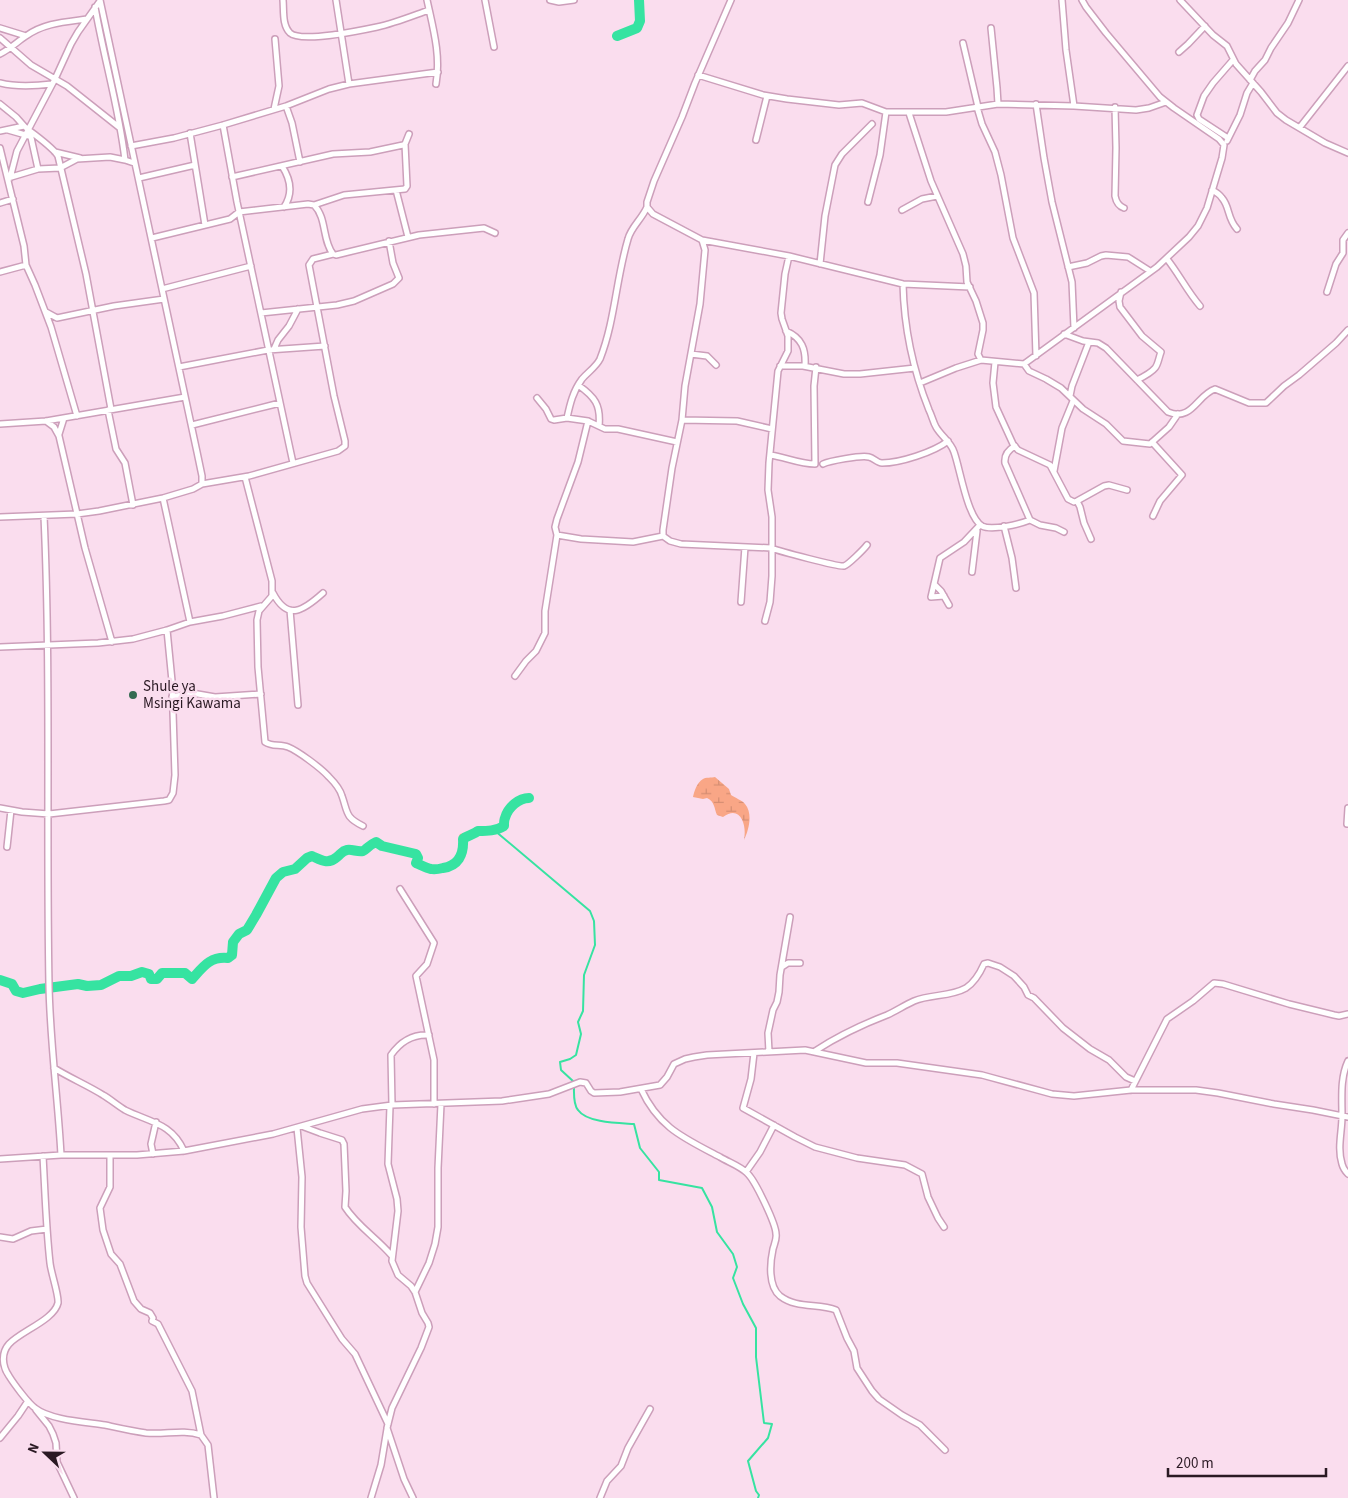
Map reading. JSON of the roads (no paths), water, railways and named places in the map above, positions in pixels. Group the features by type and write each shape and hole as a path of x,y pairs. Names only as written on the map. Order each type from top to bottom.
{"street":[{"path":"9,178 16,155 71,44 100,0"},
{"path":"100,0 192,425 202,484"},
{"path":"283,0 285,25 290,32 300,37 315,37 378,27 429,10"},
{"path":"336,0 349,84"},
{"path":"427,0 436,43 438,72 436,84"},
{"path":"485,0 494,46"},
{"path":"550,0 559,2 574,0"},
{"path":"567,418 571,401 578,385 599,362 608,331 619,275 630,233 647,207 648,197 654,181 731,0"},
{"path":"1062,0 1066,50 1074,106"},
{"path":"1082,0 1093,18 1166,102 1219,139 1224,145"},
{"path":"1180,0 1226,46 1233,60 1277,113 1325,143 1348,153"},
{"path":"920,383 981,360 1024,364 1167,259 1190,237 1207,208 1224,145 1240,116 1255,71 1265,60 1288,23 1298,1"},
{"path":"96,8 103,52 126,160"},
{"path":"0,54 12,48 26,36 48,25 87,19"},
{"path":"1179,52 1204,26"},
{"path":"0,28 26,36"},
{"path":"991,28 998,104"},
{"path":"0,38 31,65 53,81 78,94 102,113 110,122 120,128"},
{"path":"274,109 279,86 275,39"},
{"path":"963,43 977,107 982,124 995,152 1001,175 1013,238 1034,293 1036,356"},
{"path":"1228,138 1199,119 1197,115 1204,96 1233,60"},
{"path":"1300,127 1348,66"},
{"path":"131,146 174,138 223,125 349,84 438,72"},
{"path":"698,75 767,96 839,105 862,103 886,112 954,111 998,104 1142,109 1166,102"},
{"path":"0,83 41,85 53,81"},
{"path":"756,140 767,96"},
{"path":"0,104 16,117 28,132 56,152 83,159"},
{"path":"1036,104 1046,168 1073,294 1074,328"},
{"path":"286,106 292,123 300,162"},
{"path":"1115,108 1116,201 1124,208"},
{"path":"868,202 880,155 886,112"},
{"path":"909,113 937,196 963,254 966,276 980,312 983,330 978,354 981,360"},
{"path":"820,264 825,216 835,165 842,154 872,124"},
{"path":"223,125 239,212 293,463"},
{"path":"0,132 7,130 28,132"},
{"path":"7,130 28,132"},
{"path":"28,132 38,169"},
{"path":"190,133 205,225"},
{"path":"152,238 230,219 239,212 308,204 314,205 344,195 406,188 405,144 409,134"},
{"path":"232,177 333,154 370,152 405,144"},
{"path":"0,148 9,178 24,246 26,265 46,312 77,416"},
{"path":"56,152 80,245 116,449 125,464 133,505"},
{"path":"4,165 16,155"},
{"path":"9,178 38,169 60,168 74,160 110,157 134,163"},
{"path":"138,178 195,165"},
{"path":"282,166 290,183 289,197 284,207"},
{"path":"396,190 408,237"},
{"path":"1212,190 1222,197 1231,222 1236,228"},
{"path":"902,210 922,199 937,196"},
{"path":"0,203 13,199"},
{"path":"314,205 321,216 329,248 333,254"},
{"path":"647,207 653,214 702,240 789,256 903,284 970,287"},
{"path":"230,219 242,225"},
{"path":"0,517 77,514 133,505 193,489 202,484 245,477 338,451 344,446 344,434 334,396 309,265 313,260 333,254 340,255 408,237 484,228 494,233"},
{"path":"1327,292 1336,264 1343,253 1343,240 1348,233"},
{"path":"663,536 668,491 682,420 685,386 700,304 705,257 702,240"},
{"path":"261,313 354,301 378,292 398,281 399,276 395,269 388,241"},
{"path":"1068,267 1088,263 1106,255 1128,257 1150,271"},
{"path":"765,621 772,589 772,517 768,490 770,455 778,371 788,351 788,336 781,313 789,256"},
{"path":"1167,259 1200,306"},
{"path":"0,272 26,265"},
{"path":"162,289 252,266"},
{"path":"903,284 905,322 915,368 937,429 954,450 971,510 980,525 988,527 1004,526 1030,520 1064,532"},
{"path":"1122,292 1119,301 1120,308 1142,336 1160,352 1155,368 1137,380"},
{"path":"46,312 57,318 114,306 164,299"},
{"path":"274,349 298,309"},
{"path":"51,327 57,318"},
{"path":"1064,334 1106,348 1168,412 1183,414 1189,411 1206,394 1215,389 1249,403 1266,403 1336,343 1348,330"},
{"path":"786,331 794,335 804,348 806,352 805,366"},
{"path":"1054,472 1062,428 1072,398 1072,386 1088,342"},
{"path":"179,367 274,349 324,346"},
{"path":"691,354 707,356 716,365"},
{"path":"995,362 993,383 996,408 1014,446 1018,450 1050,465 1065,496 1070,501 1077,501 1109,485 1127,490"},
{"path":"1024,364 1029,372 1054,384 1087,412 1106,424 1123,441 1148,444 1169,427 1178,414"},
{"path":"780,366 805,366 844,374 915,368"},
{"path":"770,455 815,464 814,386 816,368"},
{"path":"578,385 591,395 598,406 600,411 599,426"},
{"path":"0,424 46,421 185,397"},
{"path":"537,398 551,419 560,420 567,418 588,421 610,429 618,429 677,442"},
{"path":"192,425 280,403"},
{"path":"59,436 64,418"},
{"path":"682,420 737,421 772,429"},
{"path":"46,421 54,427 59,436 87,556 112,642"},
{"path":"515,676 536,651 544,633 545,611 556,535 555,527 578,462 588,421"},
{"path":"823,464 865,456 878,462 892,462 935,450 948,441"},
{"path":"1152,442 1182,475 1160,502 1153,516"},
{"path":"1014,446 1006,454 1005,463 1030,520"},
{"path":"245,477 273,592 281,605 290,610 297,611 303,609 324,593"},
{"path":"163,498 190,622"},
{"path":"1077,501 1091,539"},
{"path":"44,516 48,708 49,814 47,866 49,994 61,1155"},
{"path":"944,596 930,597 940,558 964,542 980,525"},
{"path":"1004,526 1012,558 1016,588"},
{"path":"972,572 977,530"},
{"path":"556,535 633,542 663,536 670,541 681,544 771,548 827,564 842,566 847,564 867,545"},
{"path":"741,602 745,547"},
{"path":"934,584 949,605"},
{"path":"0,647 112,642 133,639 190,622 262,606 270,600 273,592"},
{"path":"262,606 257,620 258,667 265,742 290,748 329,776 342,795 350,818 363,826"},
{"path":"290,610 298,705"},
{"path":"0,808 49,814 169,800 174,793 175,775 172,681 168,630"},
{"path":"172,697 192,693 214,697 261,694"},
{"path":"1346,824 1348,808"},
{"path":"7,847 10,810"},
{"path":"400,889 434,943 428,960 416,976 434,1060 434,1104"},
{"path":"769,1052 768,1033 779,992 790,917"},
{"path":"815,1051 860,1025 915,1001 960,991 973,983 982,971 984,964 988,962 1014,976 1028,994 1056,1019 1063,1028 1090,1049 1109,1060 1126,1077 1135,1081"},
{"path":"782,967 786,964 800,963"},
{"path":"1131,1090 1167,1019 1193,1001 1214,983 1334,1015 1348,1014"},
{"path":"371,1498 381,1465 392,1408 428,1333 428,1323 422,1313 415,1292 398,1275 392,1261 398,1211 397,1199 388,1164 392,1055 396,1049 410,1038 421,1035 429,1036"},
{"path":"0,1159 61,1155 110,1156 184,1151 241,1141 297,1128 350,1112 391,1106 529,1098 550,1094 580,1082 586,1083 594,1093 620,1092 660,1085 674,1064 685,1059 707,1055 805,1050 866,1063 897,1063 982,1075 1052,1094 1074,1096 1131,1090 1207,1091 1345,1117"},
{"path":"754,1052 751,1079 743,1108 815,1147 857,1158 905,1165 922,1174 928,1197 944,1226"},
{"path":"1348,1061 1342,1088 1345,1117 1340,1138 1342,1164 1348,1174"},
{"path":"54,1068 102,1094 124,1109 156,1122 173,1134 184,1151"},
{"path":"641,1089 657,1116 674,1132 746,1172 758,1189 776,1234 772,1259 772,1279 778,1295 794,1303 836,1310 854,1351 858,1368 872,1391 879,1399 920,1425 945,1450"},
{"path":"415,1292 432,1253 438,1227 441,1104"},
{"path":"153,1154 151,1144 156,1122"},
{"path":"746,1172 760,1152 774,1125"},
{"path":"304,1126 320,1134 342,1140 344,1144 346,1182 345,1207 357,1222 378,1240 392,1256"},
{"path":"297,1128 302,1177 301,1227 306,1283 342,1339 355,1354 388,1426 402,1472 413,1498"},
{"path":"44,1156 50,1263 58,1300 56,1308 41,1322 25,1330 7,1346 3,1359 6,1373 53,1434 56,1442 57,1462 74,1498"},
{"path":"110,1156 110,1187 101,1204 100,1213 107,1243 112,1256 120,1264 134,1301 140,1309 150,1313 153,1318 152,1321 158,1324 176,1361 189,1382 196,1405 201,1435 208,1445 214,1498"},
{"path":"0,1237 13,1239 31,1230 47,1229"},
{"path":"0,1438 28,1401"},
{"path":"34,1408 61,1418 130,1431 156,1434 183,1431 201,1435"},
{"path":"600,1498 607,1482 621,1466 628,1448 650,1409"}],"waterway":[{"path":"617,36 637,28 640,21 639,0"},
{"path":"0,980 12,984 16,991 23,993 78,984 87,986 101,985 119,976 131,976 142,972 149,974 151,979 157,979 162,973 185,973 192,979 203,967 212,961 228,958 232,955 233,942 239,934 247,930 276,878 283,872 295,869 307,858 312,856 324,861 331,861 345,850 363,851 376,842 382,846 416,854 418,858 416,863 427,868 448,867 459,859 463,839 478,831 501,828 504,826 506,814 511,807 518,801 529,798"},
{"path":"494,830 590,911 594,921 595,945 584,975 583,1011 578,1022 581,1034 576,1055 560,1062 561,1070 574,1082"},
{"path":"574,1086 575,1105 588,1118 604,1122 634,1124 640,1148 659,1172 659,1180 702,1188 712,1207 717,1232 733,1254 737,1267 733,1278 743,1304 756,1328 756,1357 764,1423 772,1424 768,1438 748,1461 756,1491 759,1495 758,1498"}],"place":[{"name":"Shule ya Msingi Kawama","path":"133,695"}]}
